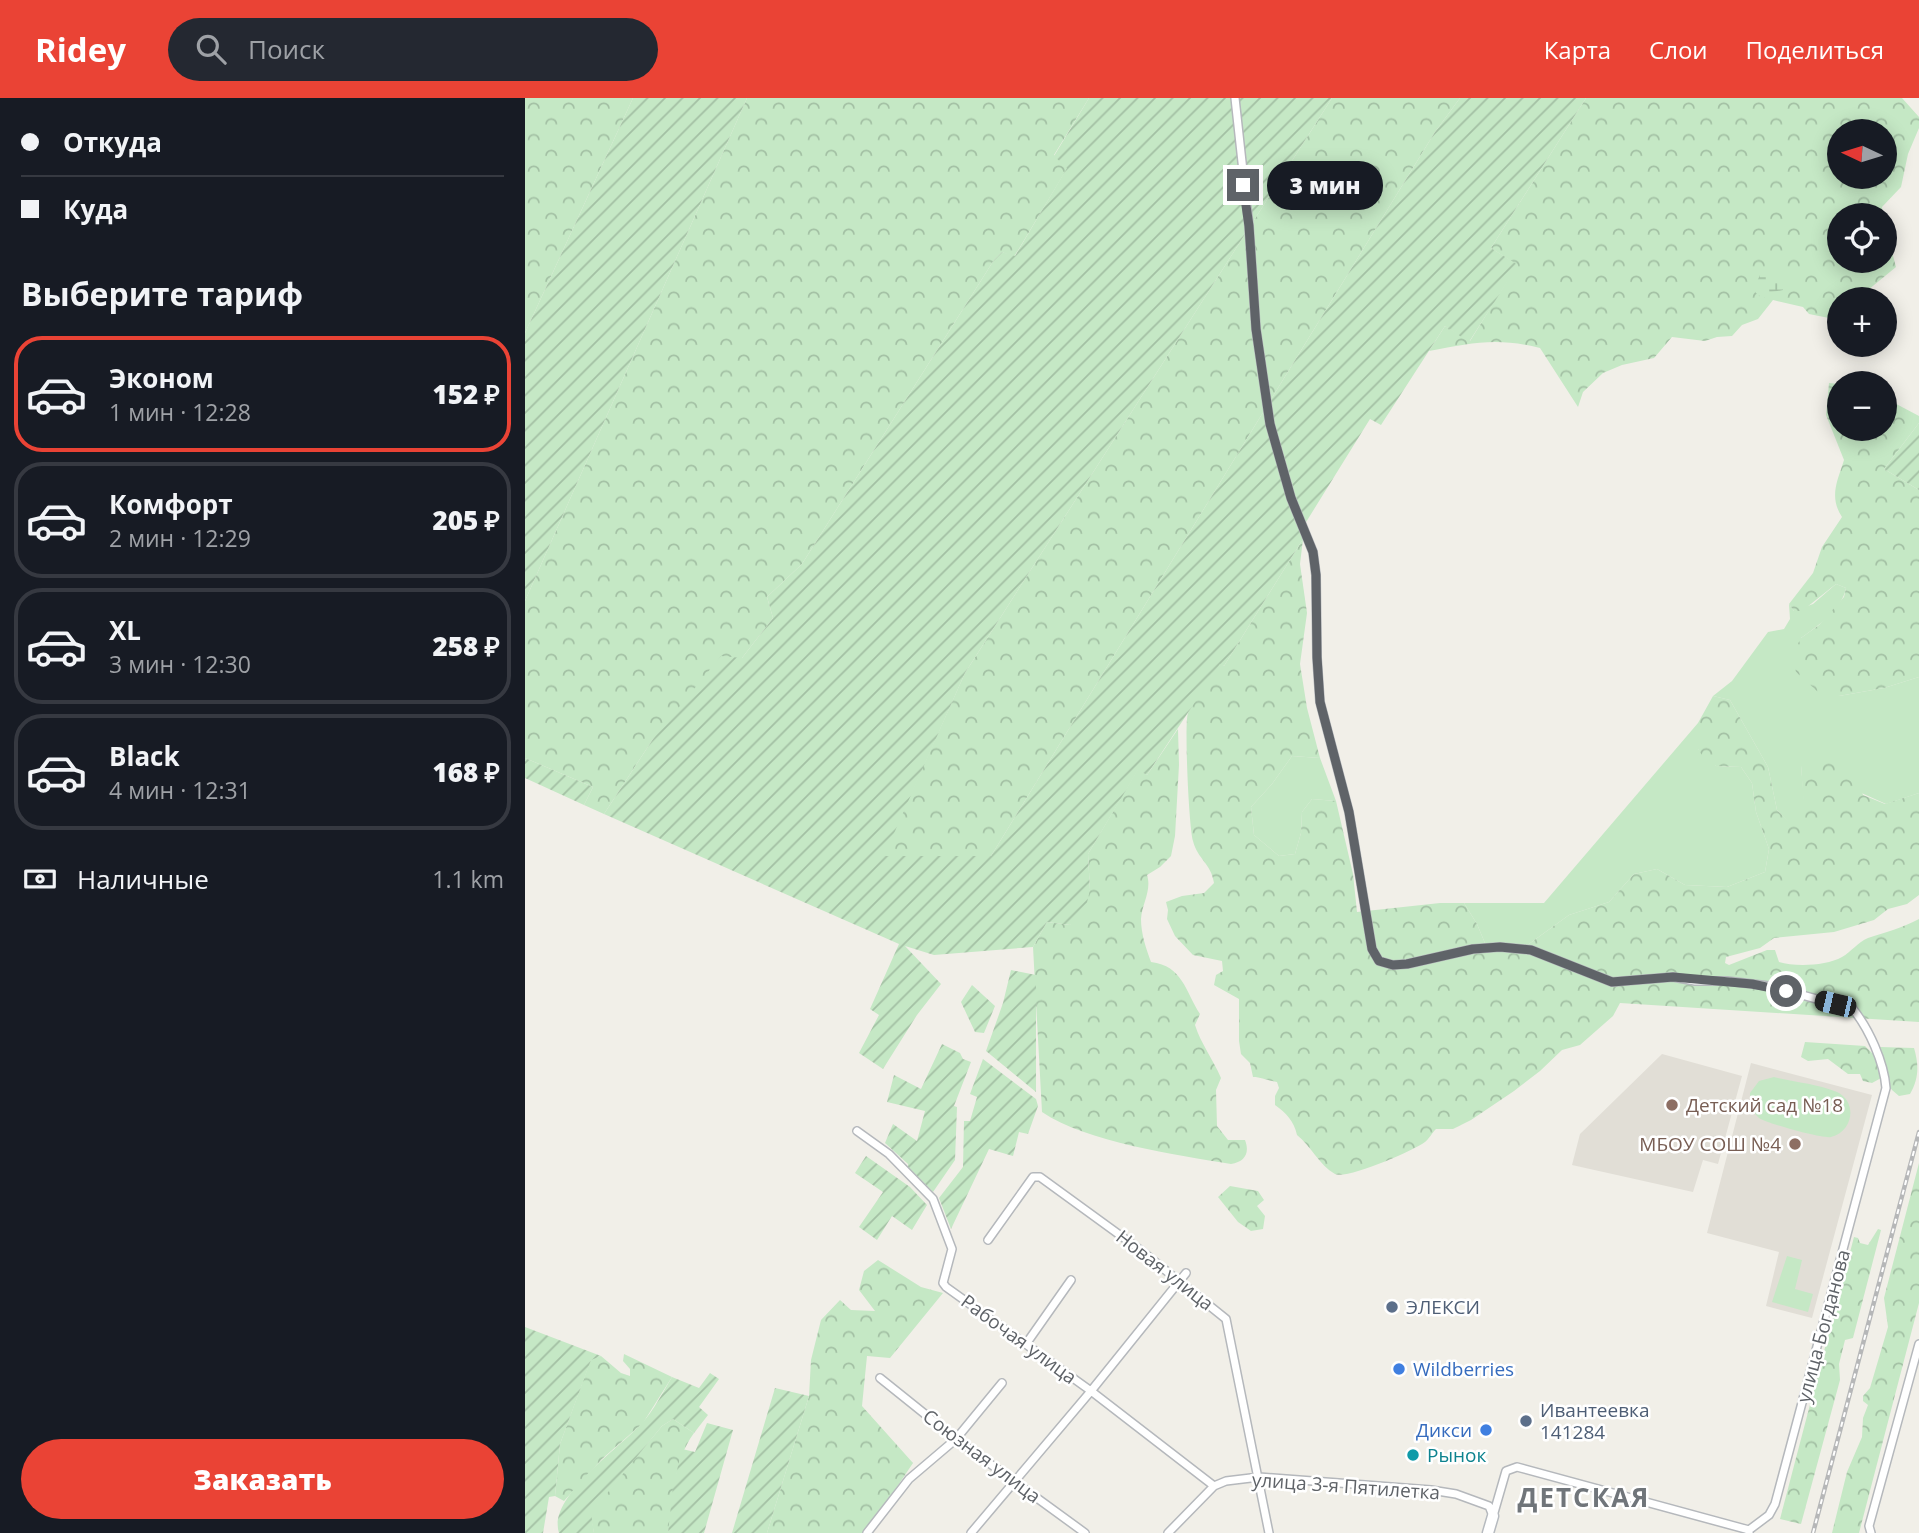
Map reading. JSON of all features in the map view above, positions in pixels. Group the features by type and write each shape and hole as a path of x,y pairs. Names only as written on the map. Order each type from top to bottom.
{"street":[{"name":"улица Богданова","path":"1235,98 1249,226 1256,329 1270,424 1291,498 1313,552 1320,702 1349,812 1372,949 1379,961 1393,965 1407,964 1473,949 1522,948 1612,982 1673,977 1769,986 1853,1009 1885,1073 1887,1088 1775,1504 1769,1515 1749,1531"},
{"name":"Рабочая улица","path":"857,1131 889,1154 933,1199 952,1249 943,1283 1091,1391 1214,1486"},
{"name":"Новая улица","path":"988,1240 1033,1177 1041,1177 1179,1279 1223,1315 1229,1325 1269,1533"},
{"path":"971,1533 1186,1273"},
{"path":"1026,1344 1071,1280"},
{"path":"1871,1533 1869,1526 1918,1344"},
{"name":"Союзная улица","path":"880,1378 956,1439 1085,1533"},
{"path":"867,1533 909,1479 956,1439 1002,1382"},
{"path":"1488,1533 1506,1471 1517,1467 1749,1531"},
{"name":"улица 3-я Пятилетка","path":"1214,1486 1226,1481 1259,1477 1445,1492 1489,1506 1493,1516"},
{"path":"1168,1533 1214,1486"}],"shaded area":[{"name":"Детский сад №18","path":"1662,1054 1742,1076 1718,1164 1703,1160 1693,1192 1572,1165 1580,1134"},
{"name":"МБОУ СОШ №4","path":"1751,1063 1872,1095 1812,1318 1766,1306 1779,1252 1707,1233"}],"green space":[{"path":"525,98 633,98 525,333"},
{"path":"633,98 747,98 525,601 525,333"},
{"path":"747,98 1089,98 1054,155 1068,167 1014,257 1002,252 994,260 802,564 767,597 773,618 742,658 653,739 604,814 584,805 593,787 525,758 525,601"},
{"path":"1089,98 1332,98 965,673 884,856 991,856 1435,132 1460,98 1586,98 1491,248 1518,265 1469,342 1445,326 1381,425 1370,419 1303,527 1303,539 1224,666 1220,664 1147,775 1138,770 1088,854 1090,890 1084,915 1070,925 1047,922 1033,947 934,955 905,946 941,984 917,1015 883,1069 859,1053 879,1015 870,1009 899,944 604,814 653,739 721,656 742,658 773,618 767,597 802,564 994,260 1002,252 1015,256 1067,168 1054,156"},
{"path":"1332,98 1460,98 1435,132 991,856 883,856 965,673"},
{"path":"1586,98 1902,98 1919,117 1919,128 1908,154 1901,187 1886,203 1827,203 1827,273 1889,273 1872,287 1827,287 1827,318 1809,314 1803,307 1773,300 1758,319 1742,325 1732,336 1705,341 1672,337 1654,358 1622,365 1603,373 1583,392 1578,407 1540,348 1497,342 1429,351 1445,326 1470,341 1517,265 1491,248"},
{"path":"1773,269 1784,276 1783,290 1772,292 1763,299 1756,293 1755,286 1760,275"},
{"path":"1897,404 1919,416 1919,423 1884,469 1919,490 1919,677 1884,688 1839,696 1818,692 1796,672 1792,655 1801,638 1819,625 1844,597 1846,588 1836,584 1802,611 1794,611 1789,604 1813,573 1822,547 1842,517 1835,496 1844,460 1836,441 1897,441"},
{"path":"1919,423 1919,490 1884,469"},
{"path":"1303,539 1300,564 1307,613 1300,664 1307,708 1320,758 1292,756 1251,807 1254,835 1279,856 1295,854 1301,833 1302,812 1312,799 1336,801 1353,874 1357,912 1464,903 1487,948 1522,949 1569,915 1609,902 1634,874 1657,869 1685,885 1727,887 1765,872 1769,849 1756,812 1752,783 1741,767 1716,766 1705,760 1698,749 1698,723 1713,696 1730,700 1768,767 1777,810 1791,824 1804,811 1801,765 1827,760 1854,768 1863,795 1885,804 1919,793 1919,895 1907,904 1888,909 1874,920 1834,932 1774,938 1760,948 1726,957 1725,963 1729,965 1767,950 1775,950 1779,962 1786,964 1811,965 1828,962 1842,957 1868,938 1919,919 1919,1022 1620,1003 1613,1016 1580,1045 1562,1050 1514,1091 1471,1120 1453,1129 1436,1129 1418,1146 1365,1169 1342,1175 1329,1170 1297,1135 1289,1118 1275,1105 1279,1088 1277,1082 1253,1077 1250,1063 1241,1054 1239,999 1214,985 1216,975 1223,971 1222,961 1193,955 1175,936 1167,919 1166,902 1182,896 1204,893 1214,883 1195,847 1191,832 1188,713 1220,663 1224,666"},
{"path":"1836,584 1846,588 1840,603 1801,638 1839,696 1884,688 1919,677 1919,793 1886,804 1801,766 1805,811 1791,825 1777,810 1768,767 1730,700 1713,696 1732,681 1768,632 1784,629 1790,619 1789,604 1794,611 1813,604"},
{"path":"1698,723 1698,749 1716,766 1741,767 1752,783 1756,812 1769,849 1765,872 1727,887 1685,885 1657,869 1634,874 1609,902 1569,915 1522,949 1487,948 1464,903 1544,903"},
{"path":"1178,729 1175,836 1171,856 1147,875 1148,892 1141,919 1142,930 1151,962 1162,964 1177,974 1200,1014 1195,1025 1221,1078 1216,1090 1217,1126 1228,1140 1245,1140 1246,1153 1243,1159 1231,1164 1159,1152 1107,1139 1083,1132 1042,1112 1033,947 1047,922 1070,925 1090,890 1088,854 1138,769 1147,775"},
{"path":"1292,756 1320,758 1336,801 1312,799 1302,812 1301,833 1295,854 1279,856 1254,835 1251,807"},
{"path":"525,758 593,787 584,805 525,778"},
{"path":"1011,970 1036,975 1036,1092 986,1051"},
{"path":"972,985 995,1006 984,1033 975,1032 961,1002"},
{"path":"1805,1042 1865,1046 1872,1053 1880,1047 1914,1048 1917,1071 1913,1088 1910,1094 1899,1096 1883,1077 1872,1083 1863,1081 1860,1074 1848,1074 1828,1059 1808,1061 1801,1057"},
{"path":"942,1044 971,1062 954,1106 957,1107 955,1160 933,1192 885,1143 893,1124 917,1141 925,1111 887,1102 894,1075 921,1089"},
{"path":"983,1059 1036,1099 1038,1106 1028,1134 1019,1132 1013,1156 989,1149 951,1229 939,1198 963,1167 964,1121 970,1121 977,1097 970,1094"},
{"path":"1774,1077 1822,1087 1844,1097 1850,1109 1850,1116 1844,1129 1838,1134 1826,1137 1759,1118 1751,1107 1750,1093 1759,1081"},
{"path":"866,1156 910,1187 927,1205 912,1230 892,1216 877,1240 859,1227 883,1192 855,1173"},
{"path":"1919,1163 1919,1303 1859,1533 1832,1533 1847,1472 1862,1437 1863,1418 1868,1405 1863,1401 1863,1396 1870,1388 1888,1327 1884,1298"},
{"path":"1230,1186 1258,1191 1264,1200 1257,1206 1265,1216 1263,1229 1251,1231 1238,1222 1218,1197"},
{"path":"1878,1229 1881,1230 1853,1338 1845,1340 1839,1364 1840,1380 1801,1524 1780,1519 1854,1237 1858,1238 1860,1243 1868,1245"},
{"path":"1787,1256 1802,1260 1795,1289 1813,1294 1808,1312 1772,1302"},
{"path":"878,1260 921,1287 943,1293 890,1358 867,1356 862,1406 913,1463 866,1533 767,1533 809,1396 811,1360 821,1320 840,1300 851,1310 875,1311 859,1290 864,1271"},
{"path":"525,1327 601,1356 591,1360 560,1444 555,1496 549,1497 543,1533 525,1533"},
{"path":"624,1354 672,1377 643,1423 602,1459 564,1501 555,1496 560,1444 591,1359 601,1356 621,1373 630,1376 630,1369 623,1361"},
{"path":"710,1373 719,1379 699,1407 708,1415 694,1433 673,1419 662,1426 591,1513 594,1533 559,1533 558,1519 574,1489 642,1423 672,1377 699,1388"},
{"path":"775,1388 809,1396 767,1533 732,1533"},
{"path":"673,1419 694,1433 681,1457 668,1533 594,1533 590,1513 662,1426"},
{"path":"707,1423 733,1430 704,1533 668,1533 673,1487 682,1449 695,1452"}],"railway":[{"path":"1813,1533 1919,1132"}],"place":[{"name":"Детский сад №18","path":"1672,1105"},
{"name":"МБОУ СОШ №4","path":"1795,1144"},
{"name":"ЭЛЕКСИ","path":"1392,1307"},
{"name":"Wildberries","path":"1399,1369"},
{"name":"Ивантеевка 141284","path":"1526,1421"},
{"name":"Дикси","path":"1486,1430"},
{"name":"Рынок","path":"1413,1455"}],"district":[{"name":"ДЕТСКАЯ","path":"1584,1498"}],"route":[{"path":"1243,185 1249,226 1256,329 1270,424 1291,498 1313,552 1320,702 1349,812 1372,949 1379,961 1393,965 1407,964 1473,949 1500,947 1531,950 1612,982 1673,977 1769,986 1786,991"}]}
